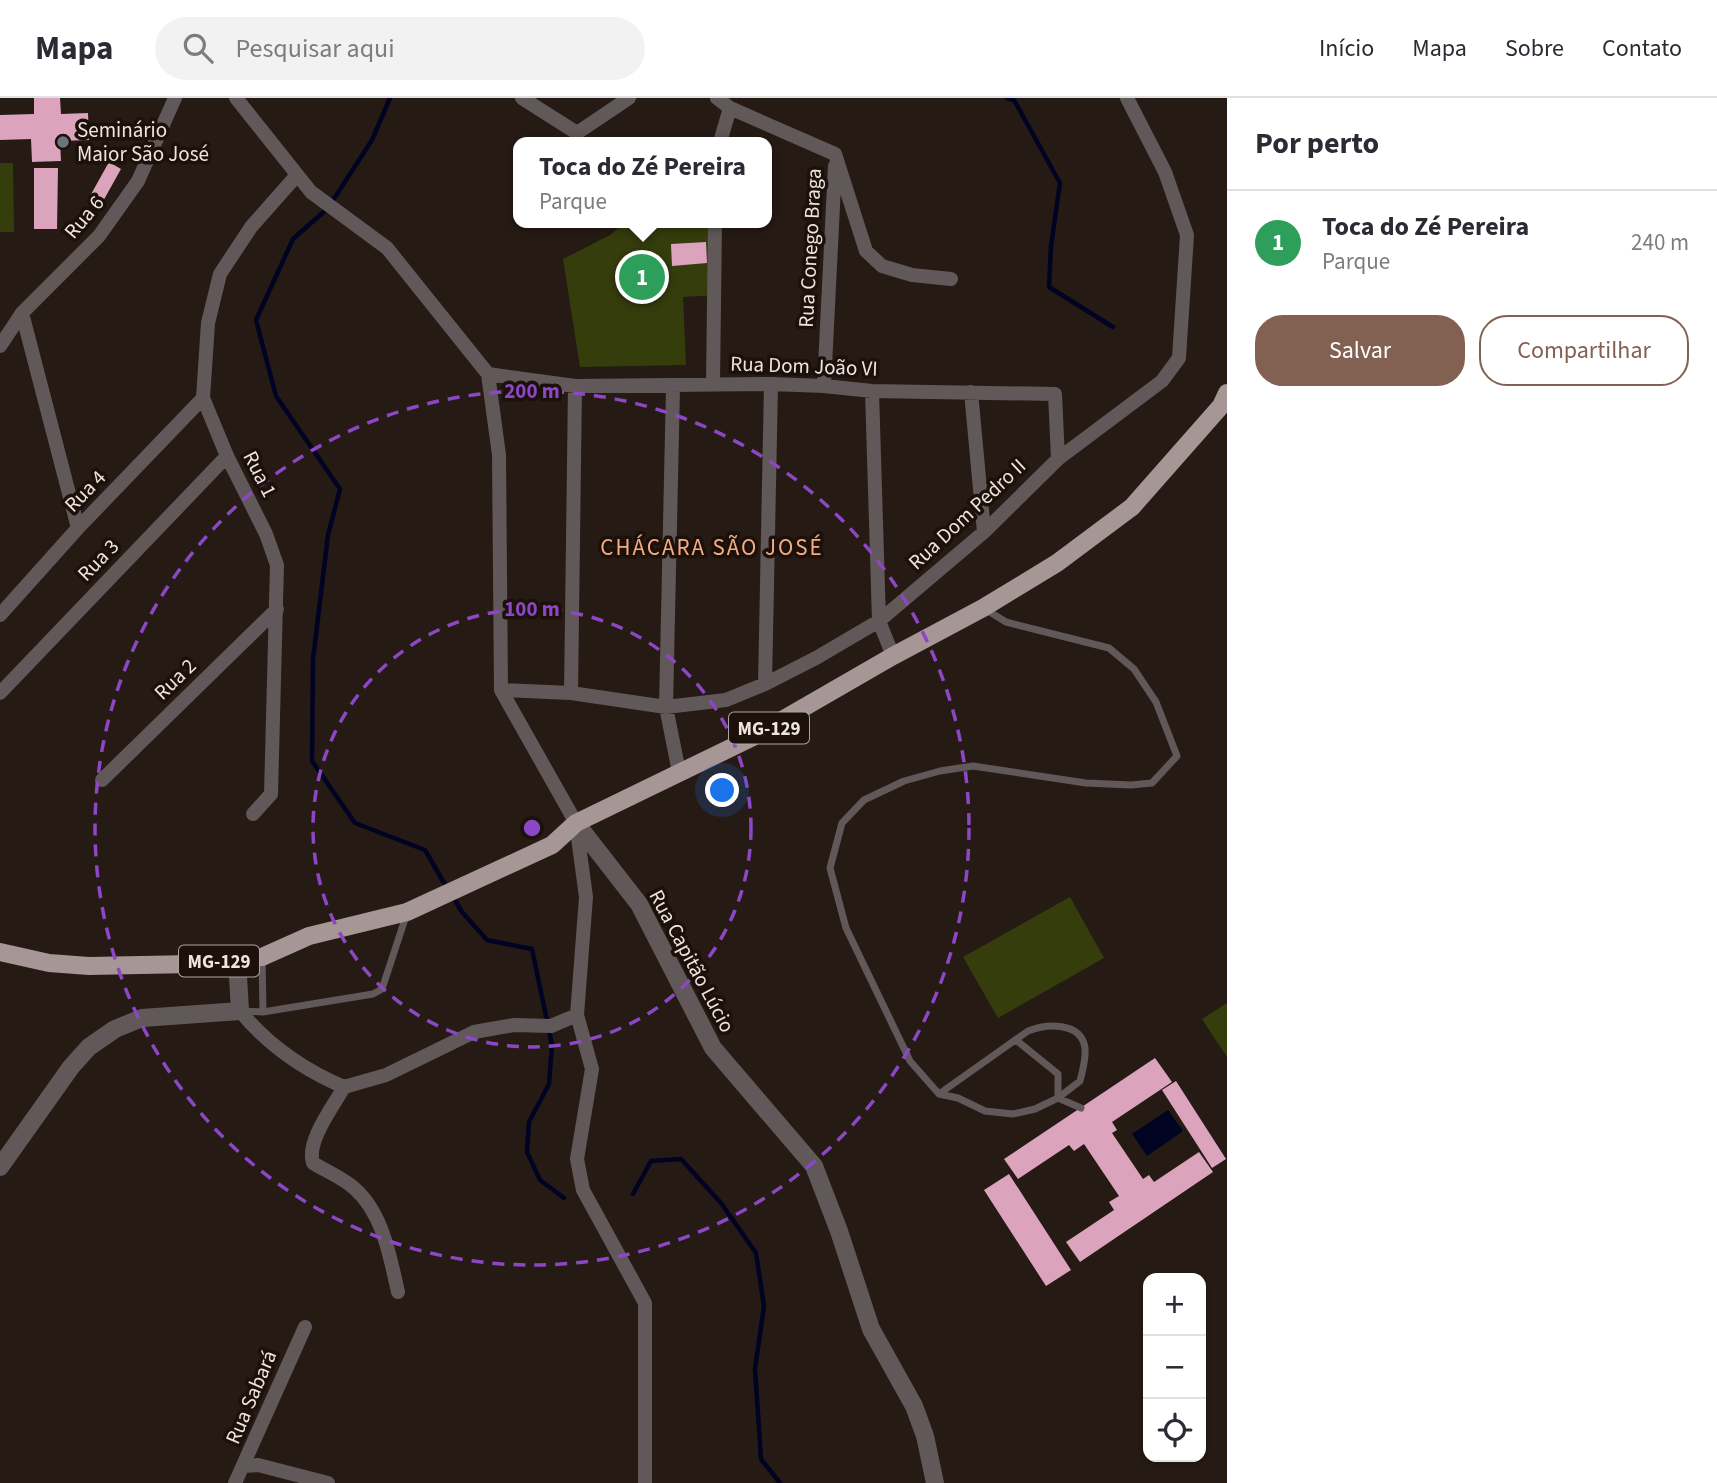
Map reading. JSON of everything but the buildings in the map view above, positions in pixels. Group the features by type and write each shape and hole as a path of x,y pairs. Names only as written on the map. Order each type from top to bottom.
{"main road":[{"name":"MG-129","path":"0,952 49,963 101,966 193,964 262,957 309,936 407,912 552,845 576,823 751,738 893,656 983,608 1057,563 1132,507 1221,406 1227,393"}],"street":[{"name":"Rua 6","path":"0,346 22,313 99,236 138,181 176,98"},
{"path":"236,98 311,192 387,248 488,374 499,455 501,690"},
{"path":"522,98 577,132 629,98"},
{"path":"717,98 730,108 835,154 866,251 882,266 912,275 951,279"},
{"name":"Rua Dom Pedro II","path":"501,690 571,693 666,707 726,700 765,684 879,621 984,532 1058,459 1162,381 1179,358 1187,235 1165,172 1127,98"},
{"path":"721,137 730,108"},
{"name":"Rua Conego Braga","path":"824,386 835,154"},
{"name":"Rua 1","path":"253,814 271,794 277,565 266,534 227,456 203,398 208,323 220,274 251,227 297,175"},
{"path":"713,384 715,228"},
{"path":"22,313 78,528"},
{"name":"Rua Dom João VI","path":"488,374 575,386 771,384 872,391 1055,394 1058,459"},
{"path":"765,684 771,384"},
{"path":"571,693 575,386"},
{"path":"673,387 666,707 679,772"},
{"path":"872,391 879,621 893,656"},
{"path":"971,392 984,532"},
{"name":"Rua 4","path":"0,615 78,528 203,398"},
{"name":"Rua 3","path":"0,693 227,456"},
{"name":"Rua 2","path":"102,780 277,609"},
{"name":"Rua Capitão Lúcio","path":"501,690 576,823 639,904 713,1048 814,1166 839,1231 871,1329 914,1406 925,1436 934,1483"},
{"path":"576,823 586,897 577,1015 592,1069 577,1159 583,1189 645,1303 645,1483"},
{"path":"237,959 240,1011 256,1030 314,1074 344,1087 386,1075 474,1032 514,1026 551,1026 577,1015"},
{"path":"0,1167 71,1067 89,1047 107,1035 142,1018 240,1011"},
{"path":"344,1087 313,1142 311,1156 313,1163 354,1188 370,1205 390,1257 398,1292"},
{"name":"Rua Sabará","path":"235,1483 305,1326"},
{"path":"244,1466 258,1465 328,1483"}],"lane":[{"path":"939,1094 1028,1031 1044,1025 1059,1026 1076,1032 1085,1045 1085,1062 1080,1081 1058,1098 1035,1109 1013,1114 985,1111 958,1098 939,1094 910,1061 846,928 830,868 842,823 864,800 904,781 940,771 972,766 1086,783 1131,785 1152,783 1178,756 1156,702 1133,669 1109,648 1006,622 983,608"},
{"path":"240,1011 263,1012 373,995 382,989 407,912"},
{"path":"262,957 263,1012"},
{"path":"1016,1040 1058,1074 1058,1098"},
{"path":"1058,1098 1081,1108"}],"green space":[{"path":"0,163 13,163 14,232 0,232"},
{"path":"618,228 720,228 718,295 683,297 686,365 580,367 563,259 610,235"},
{"path":"1070,897 1104,958 998,1018 963,957"},
{"path":"1227,1003 1227,1057 1202,1019"}],"water":[{"path":"1168,1110 1183,1131 1147,1156 1132,1134"}],"waterway":[{"path":"390,98 372,140 328,208 293,239 256,320 276,396 340,489 328,535 313,659 312,761 355,823 425,850 447,888"},
{"path":"1007,98 1014,100 1060,183 1051,246 1049,287 1113,327"},
{"path":"452,895 462,912 487,940 532,949 552,1045 549,1084 529,1122 527,1152 540,1180 564,1198"},
{"path":"633,1194 651,1161 681,1159 721,1203 756,1253 764,1306 755,1369 761,1459 780,1483"}],"place":[{"name":"Seminário Maior São José","path":"63,142"},
{"name":"Toca do Zé Pereira","path":"642,277"}],"district":[{"name":"CHÁCARA SÃO JOSÉ","path":"712,547"}]}
